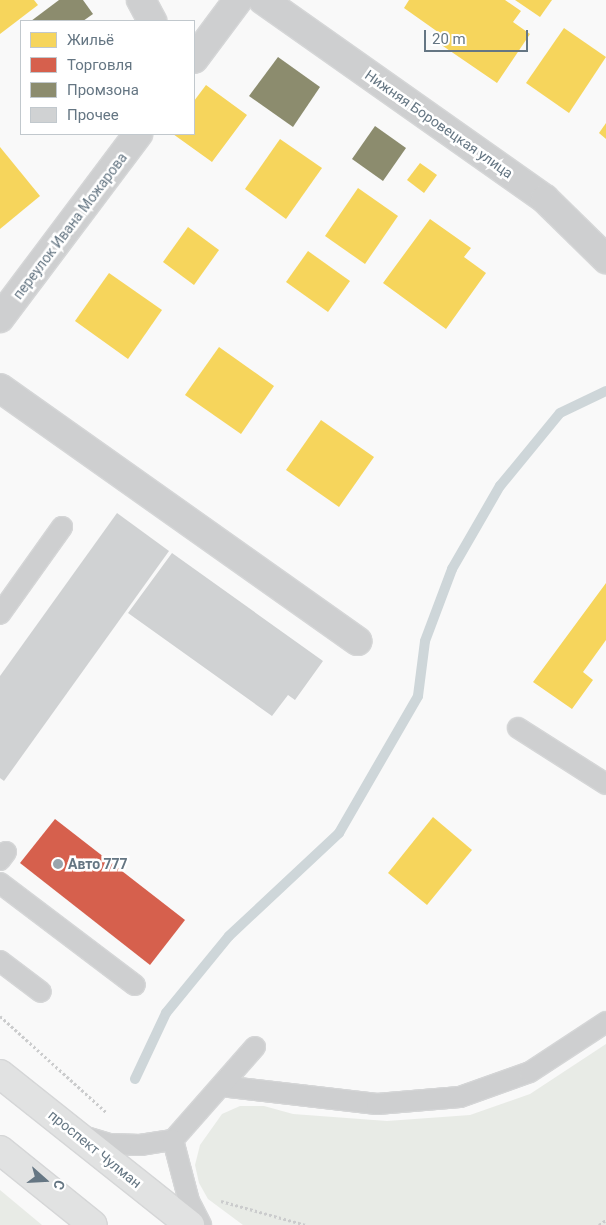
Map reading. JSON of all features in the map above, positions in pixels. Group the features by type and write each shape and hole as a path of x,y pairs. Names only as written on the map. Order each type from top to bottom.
{"main road":[{"name":"проспект Чулман","path":"0,1074 79,1134 190,1225"},
{"path":"0,1150 93,1225"}],"street":[{"path":"141,0 151,20"},
{"path":"195,58 238,0"},
{"name":"Нижняя Боровецкая улица","path":"263,0 545,199 606,259"},
{"name":"переулок Ивана Можарова","path":"0,318 137,135"},
{"path":"0,388 357,641"}],"lane":[{"path":"0,614 62,527"},
{"path":"518,728 606,784"},
{"path":"0,883 135,985"},
{"path":"0,961 41,992"},
{"path":"221,1086 377,1104 460,1097 530,1072 606,1022"},
{"path":"79,1134 109,1144 140,1145 173,1140 255,1047"},
{"path":"173,1140 190,1200 202,1225"}],"path":[{"path":"0,1016 112,1117"},
{"path":"217,1198 234,1207 306,1225"},
{"path":"599,1225 606,1220"}],"shaded area":[{"path":"606,1044 606,1225 243,1225 208,1199 199,1183 195,1165 200,1145 222,1114 240,1106 264,1106 293,1114 387,1121 470,1115 530,1094"},
{"path":"0,1190 42,1225 0,1225"}],"building: Жильё":[{"path":"0,0 34,0 38,5 0,34"},
{"path":"409,0 505,0 521,11 513,22 530,34 497,83 440,44 445,37 404,8"},
{"path":"515,0 552,0 540,17"},
{"path":"564,28 606,57 569,113 526,83"},
{"path":"206,85 247,115 212,162 174,135 195,135 195,100"},
{"path":"606,123 606,139 599,133"},
{"path":"280,139 322,168 286,219 245,189"},
{"path":"0,147 40,196 0,229"},
{"path":"420,163 437,175 424,193 407,180"},
{"path":"358,188 398,216 365,264 325,236"},
{"path":"430,219 471,248 464,257 486,273 446,329 383,283"},
{"path":"188,227 219,250 194,285 163,262"},
{"path":"308,251 350,281 328,312 286,282"},
{"path":"109,273 162,310 128,359 75,321"},
{"path":"219,347 274,386 241,434 185,395"},
{"path":"321,420 374,457 339,507 286,470"},
{"path":"606,583 606,640 583,672 593,680 572,709 533,682"},
{"path":"433,817 472,850 427,905 388,873"}],"building: Торговля":[{"path":"55,819 185,920 150,965 20,863"}],"building: Промзона":[{"path":"59,0 83,0 93,14 84,20 32,20"},
{"path":"278,57 320,87 293,127 249,96"},
{"path":"375,126 406,148 383,181 352,159"}],"building: Прочее":[{"path":"117,513 169,551 4,781 0,778 0,676"},
{"path":"172,553 323,661 295,700 288,695 272,716 128,613"}],"waterway":[{"path":"135,1079 166,1013 229,936 339,833 418,696 425,641 452,569 500,486 560,413 606,391"}],"place":[{"name":"Авто 777","path":"58,864"}]}
